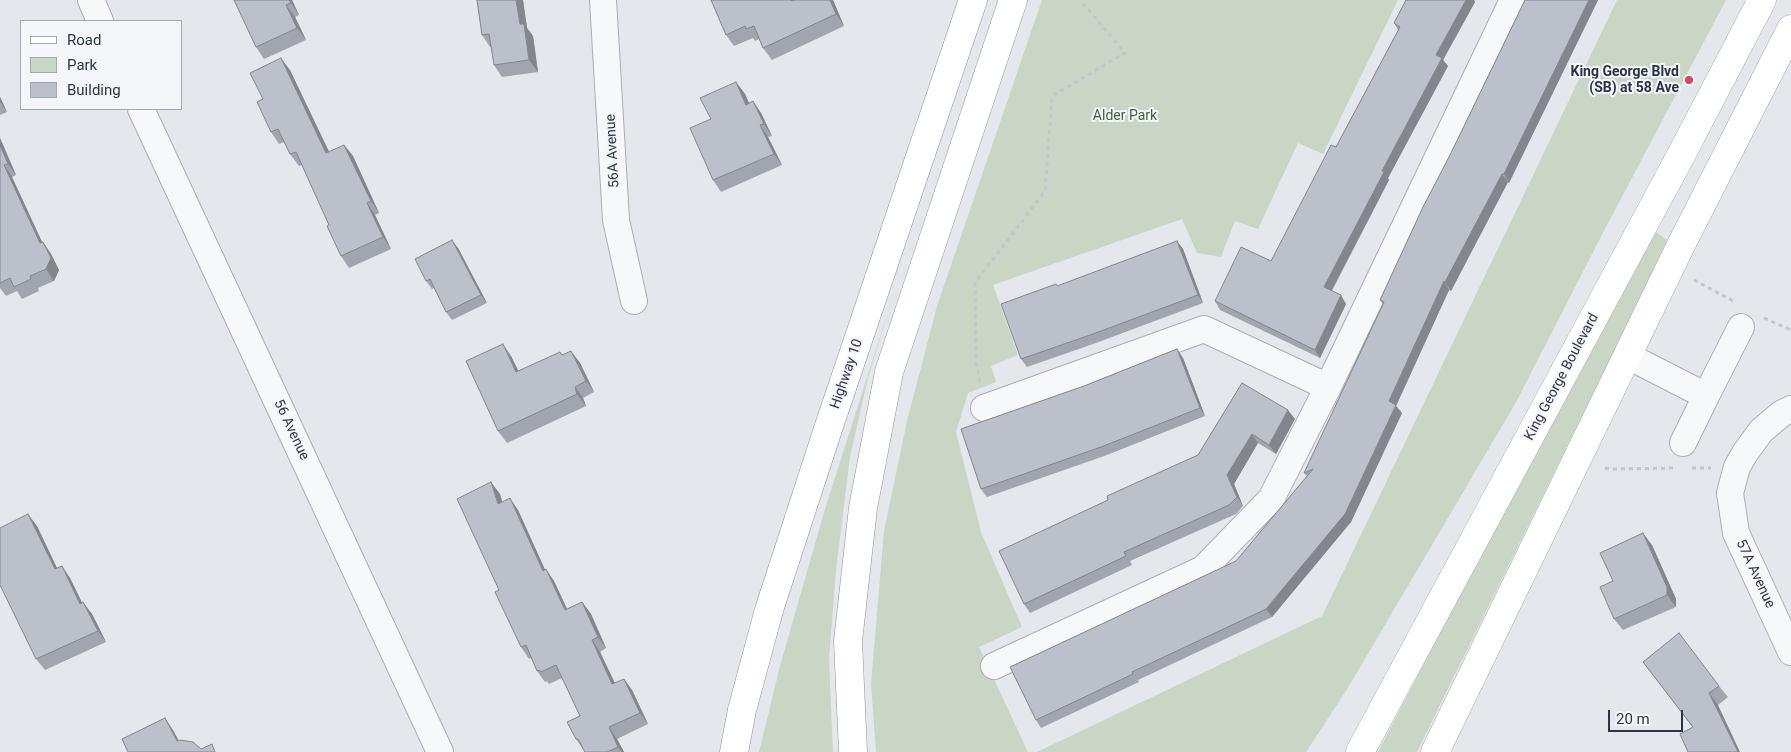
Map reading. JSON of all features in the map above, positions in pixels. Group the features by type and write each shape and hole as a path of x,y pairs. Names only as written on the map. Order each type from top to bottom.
{"main road":[{"name":"Highway 10","path":"734,752 742,710 772,600 973,0"},
{"path":"853,752 848,641 863,508 889,372 1013,0"},
{"name":"King George Boulevard","path":"1360,752 1675,168 1762,0"},
{"path":"1435,752 1681,246 1791,29"}],"street":[{"path":"91,0 100,20"},
{"name":"56A Avenue","path":"603,0 616,220 634,301"},
{"path":"994,666 1204,568 1271,499 1328,387 1513,0"},
{"name":"56 Avenue","path":"141,110 440,752"},
{"path":"1682,460 1706,396 1741,327"},
{"path":"982,400 1204,329 1328,387"},
{"path":"1628,356 1706,396"},
{"name":"57A Avenue","path":"1791,409 1781,414 1761,431 1745,452 1737,467 1730,493 1736,533 1791,652"}],"path":[{"path":"982,400 976,363 975,283 1045,191 1052,96 1125,53 1080,0"},
{"path":"1604,468 1612,470 1682,460 1717,468"}],"green space":[{"name":"Alder Park","path":"1042,0 1398,0 1323,154 1298,143 1258,229 1235,221 1221,257 1197,253 1182,219 993,285 1018,355 991,366 996,382 968,393 956,432 981,532 1022,627 979,647 1028,752 876,752 871,684 884,531 907,421 937,306"},
{"path":"1617,0 1726,0 1515,404 1346,691 1306,752 1037,752 1322,616"},
{"path":"1650,228 1670,242 1575,430 1417,752 1378,752 1512,495"},
{"path":"893,296 868,378 850,457 836,570 829,658 833,752 759,752 780,666 825,509"}],"building":[{"path":"234,0 289,0 291,3 286,5 297,28 256,47"},
{"path":"477,0 516,0 520,24 524,24 529,60 494,65 489,34 482,35"},
{"path":"711,0 830,0 836,14 763,48 754,26 746,29 745,26 726,35"},
{"path":"1406,0 1466,0 1436,55 1442,58 1382,171 1384,172 1324,287 1341,295 1315,350 1215,301 1241,247 1271,261 1331,145 1336,147 1400,27 1394,23"},
{"path":"1525,0 1589,0 1504,174 1502,174 1444,281 1389,401 1396,405 1345,514 1266,609 1132,672 1133,674 1036,720 1010,667 1236,561 1313,469 1304,473 1384,302 1380,300 1423,207"},
{"path":"281,58 326,153 344,145 371,201 367,203 383,237 341,256 296,152 290,154 278,129 271,132 257,102 263,99 250,73"},
{"path":"736,82 746,105 753,101 764,124 760,125 774,154 713,180 690,128 711,119 700,98"},
{"path":"0,145 8,164 4,165 40,243 43,242 51,258 46,269 30,276 31,279 14,287 10,278 0,283"},
{"path":"452,240 481,295 446,312 430,279 426,281 415,259"},
{"path":"1177,241 1198,295 1021,359 1001,304 1056,284 1057,286"},
{"path":"503,344 516,372 560,352 562,355 571,351 586,381 575,387 577,394 498,431 466,361"},
{"path":"1177,349 1200,408 1101,447 981,489 961,429 1084,386"},
{"path":"1242,383 1288,410 1269,445 1252,434 1227,475 1237,497 1229,505 1124,552 1126,556 1024,604 999,551 1108,500 1107,496 1198,455"},
{"path":"491,482 498,504 510,498 543,571 546,569 565,610 582,602 598,637 592,640 612,684 624,679 640,713 609,727 618,747 607,752 585,752 567,722 580,716 556,665 541,672 537,671 526,645 521,647 495,592 499,590 457,499"},
{"path":"28,514 55,569 62,566 80,604 83,602 98,631 36,659 0,585 0,528"},
{"path":"1643,533 1667,587 1667,595 1614,619 1600,587 1613,581 1600,553"},
{"path":"1679,633 1719,686 1709,693 1738,752 1688,752 1680,734 1693,727 1643,662"},
{"path":"165,718 177,741 193,742 201,749 212,744 215,752 128,752 122,739"}],"place":[{"name":"King George Blvd (SB) at 58 Ave","path":"1689,80"}]}
